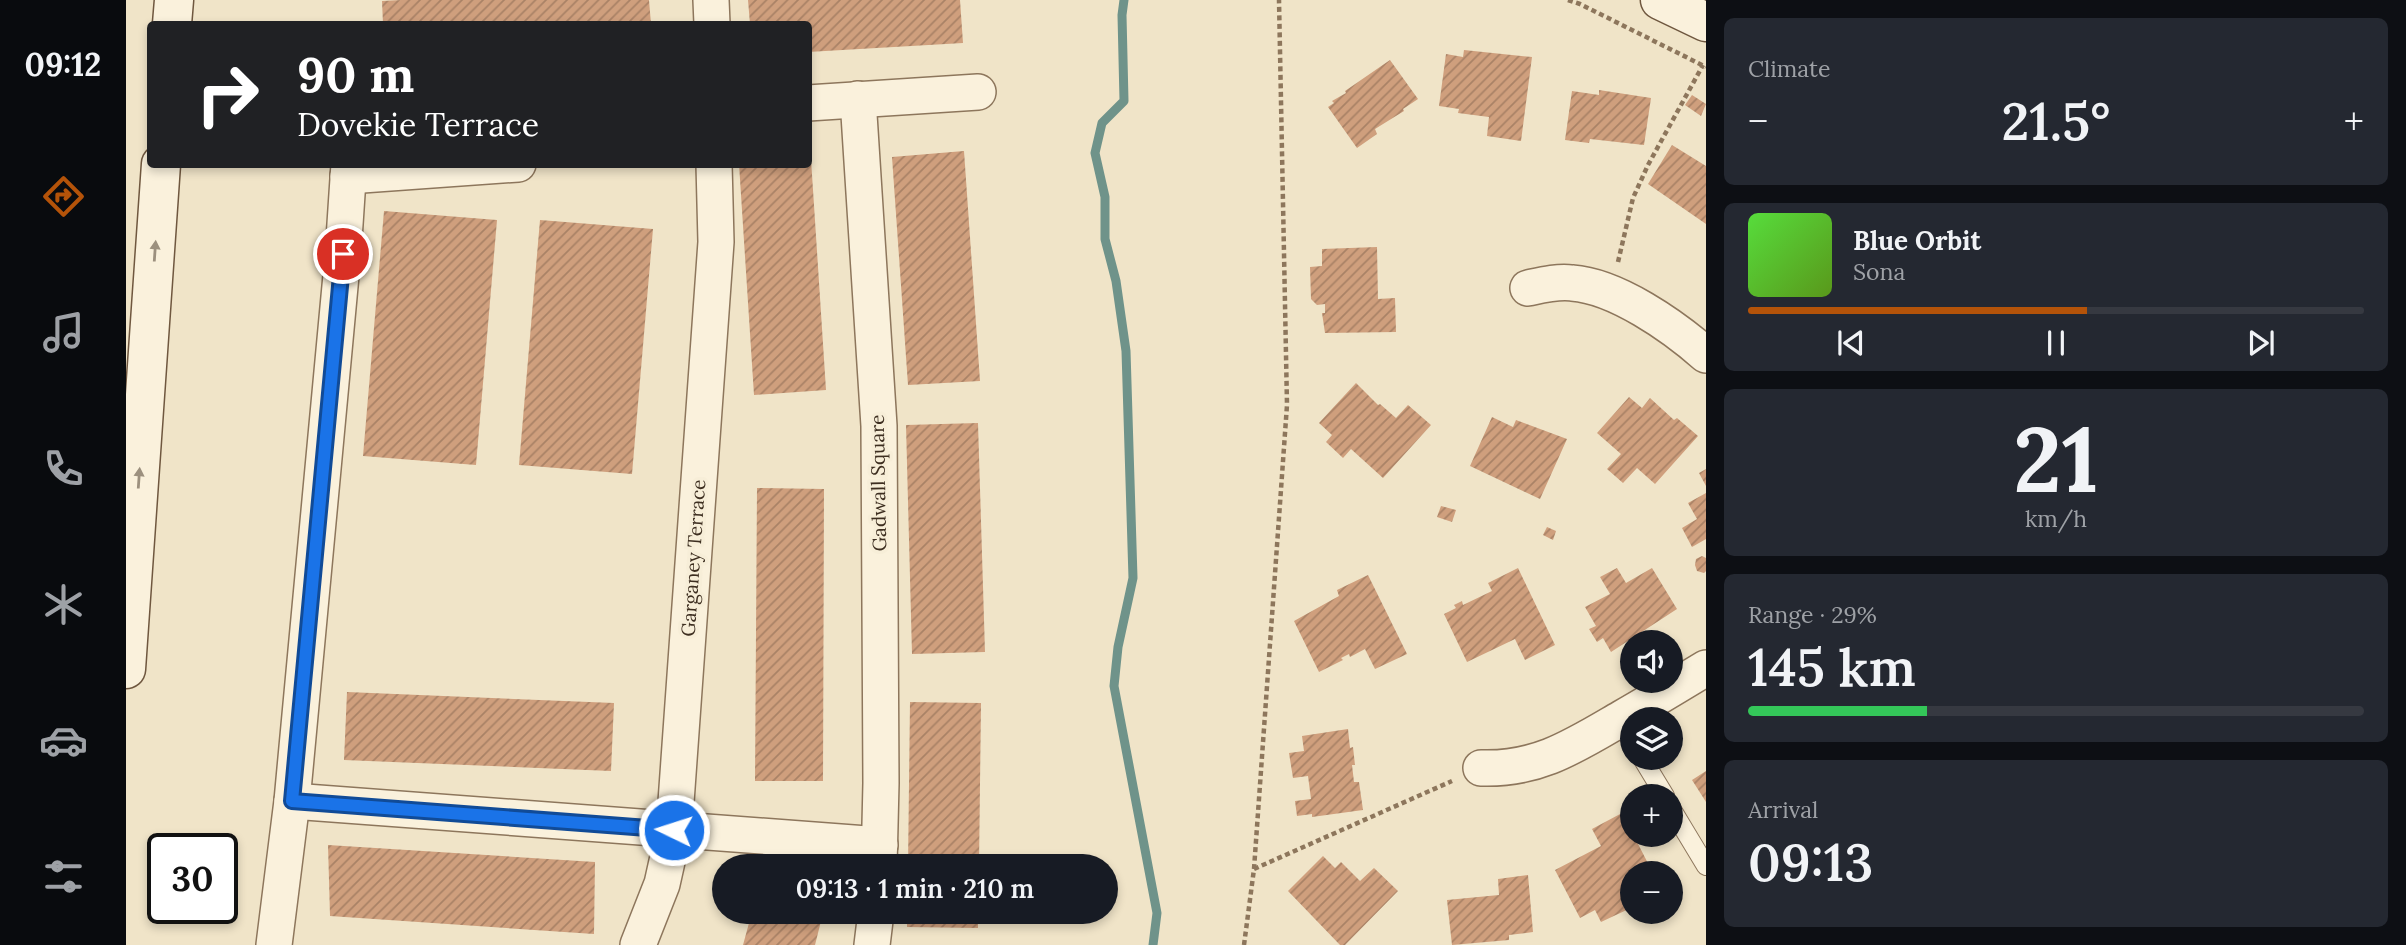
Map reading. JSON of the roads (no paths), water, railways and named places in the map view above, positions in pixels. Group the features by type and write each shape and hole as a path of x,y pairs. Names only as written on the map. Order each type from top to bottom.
{"main road":[{"path":"172,21 174,0"},
{"path":"1660,0 1705,18"},
{"path":"126,668 161,168"}],"street":[{"path":"711,0 712,21"},
{"path":"812,103 978,92"},
{"name":"Gadwall Square","path":"858,99 879,426 880,854"},
{"path":"274,945 292,801 349,170 405,168"},
{"name":"Garganey Terrace","path":"638,945 662,884 674,830 716,242 715,168"},
{"path":"1528,288 1571,282 1602,289 1642,309 1706,355"},
{"path":"1657,707 1706,668"},
{"path":"1481,768 1499,769 1543,760 1620,734"},
{"path":"292,801 674,830 864,854"},
{"path":"873,945 875,924"}],"lane":[{"path":"1683,827 1706,866"}],"waterway":[{"path":"1124,0 1124,101 1102,123 1095,153 1105,197 1105,239 1116,281 1126,351 1133,578 1118,647 1114,686 1157,913 1153,945"}]}
